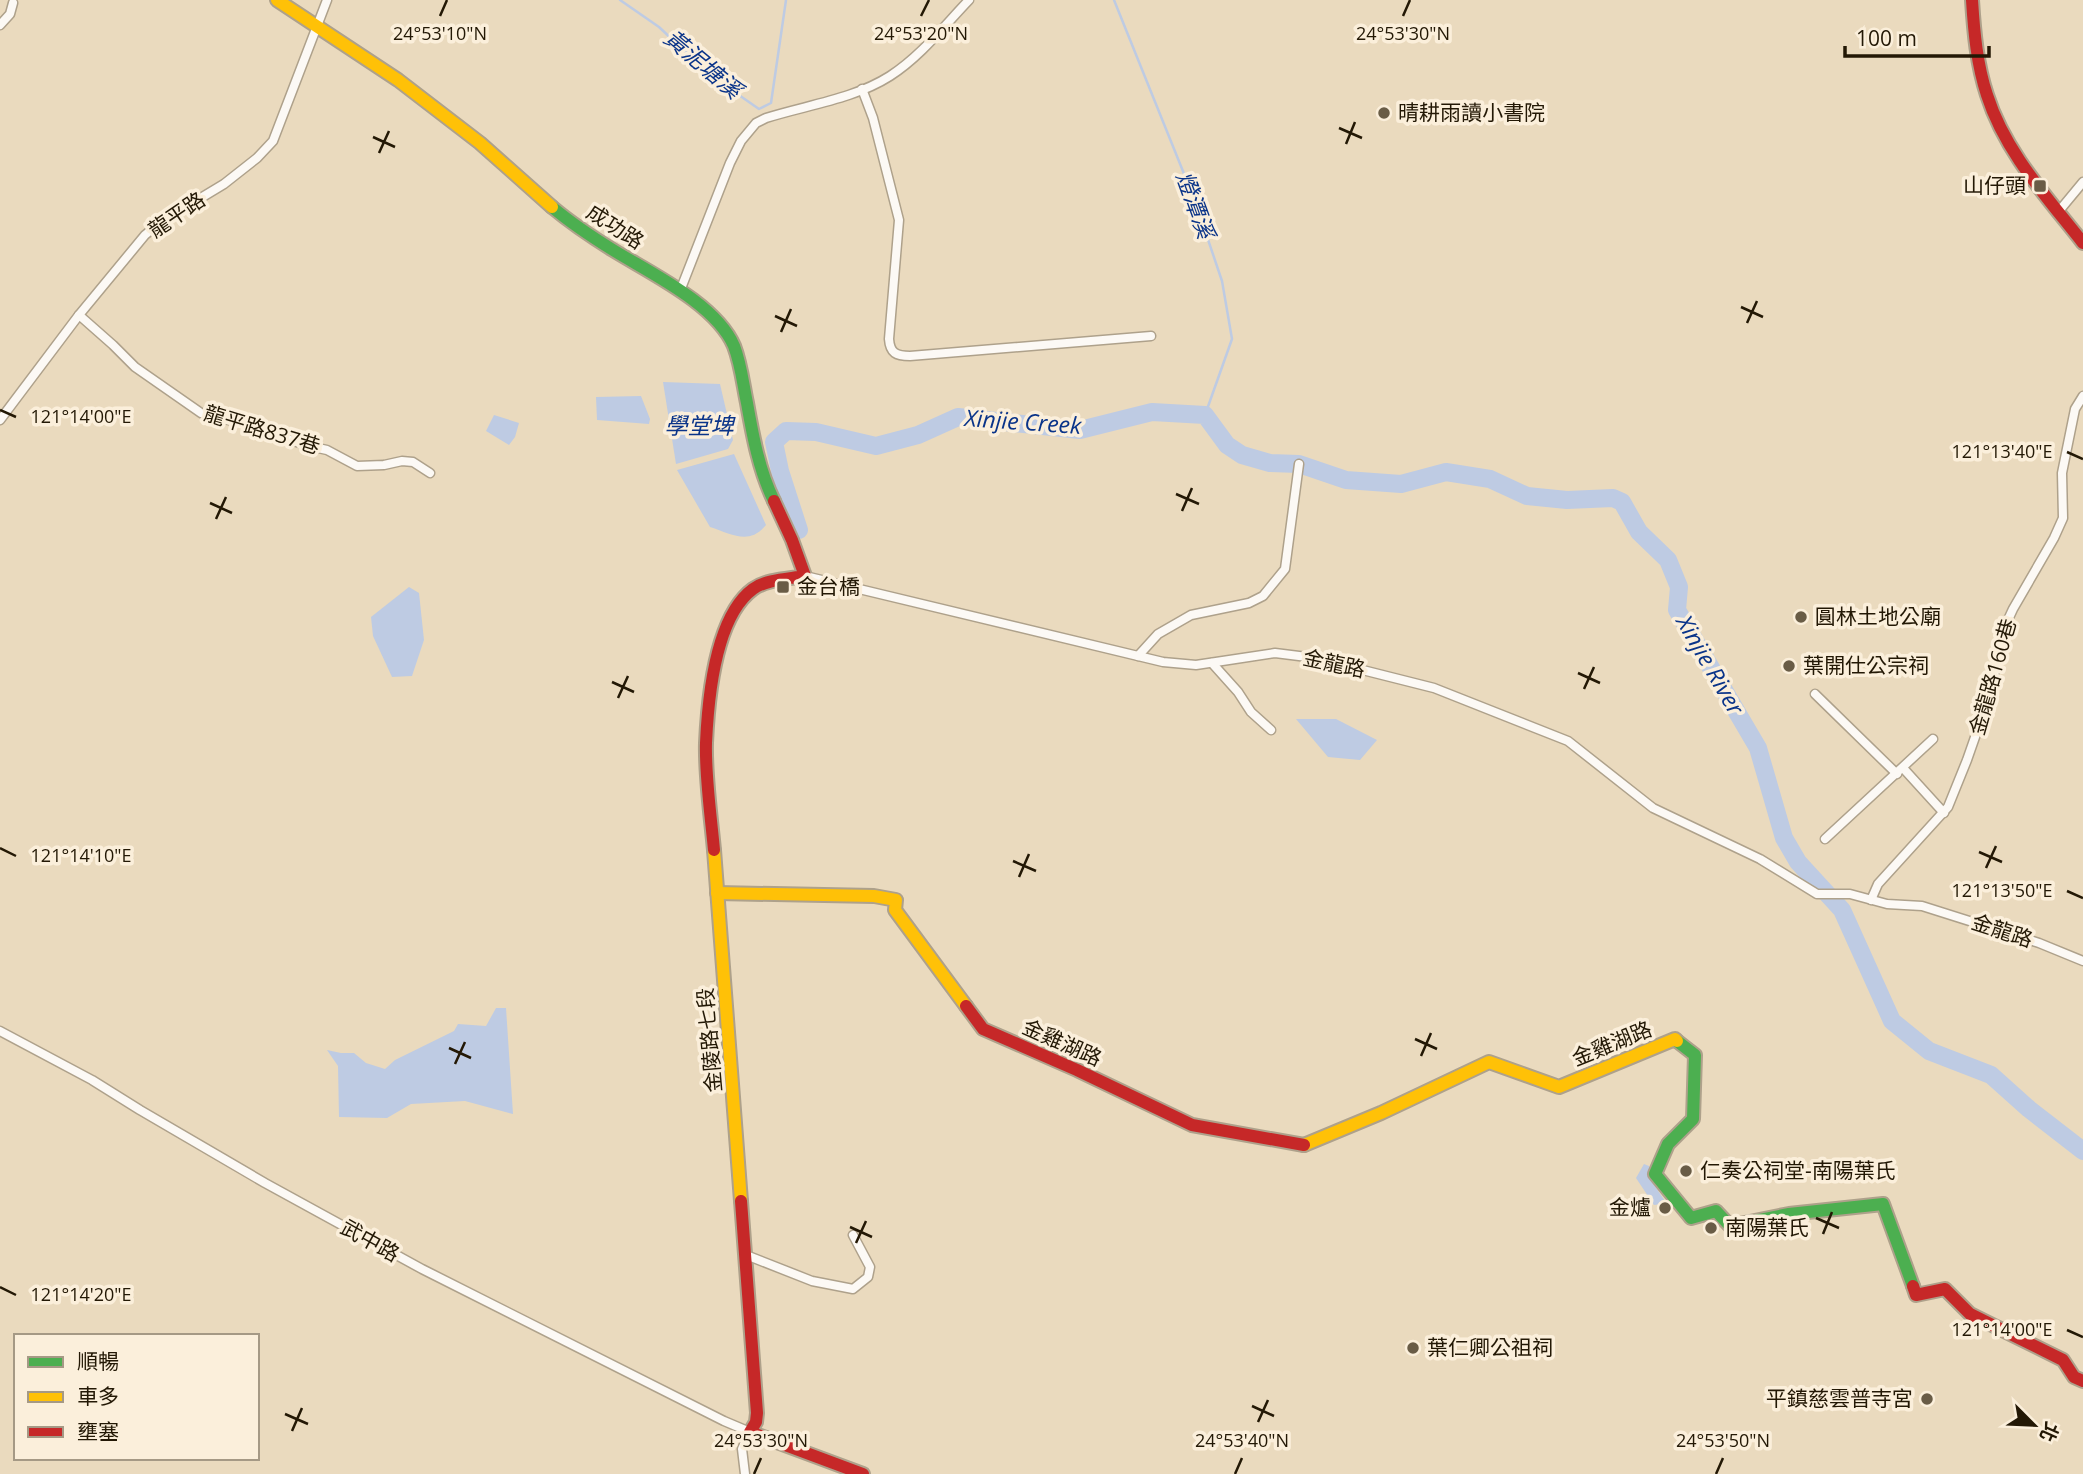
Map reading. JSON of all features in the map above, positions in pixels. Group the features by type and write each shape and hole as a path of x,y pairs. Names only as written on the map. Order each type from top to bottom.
{"street":[{"name":"成功路","path":"277,0 398,80 480,143 566,219 680,291 725,329 733,344 744,381 753,438 763,478 806,576"},
{"name":"龍平路","path":"0,420 79,315 145,234 224,184 257,158 273,141 327,0"},
{"path":"680,291 730,163 741,141 756,123 840,97 889,77 908,63 969,0"},
{"path":"1972,0 1980,71 1999,125 2083,243"},
{"path":"0,25 10,14 13,4"},
{"path":"862,89 873,118 899,220 889,339 894,353 910,356 1151,336"},
{"path":"2059,211 2083,182"},
{"name":"龍平路837巷","path":"79,315 135,367 201,413 214,418 253,423 278,436 327,450 357,466 413,462 430,473"},
{"name":"金龍路160巷","path":"1871,900 1878,884 1944,813 1967,760 1988,700 2007,622 2063,517 2062,472 2075,410 2083,396"},
{"path":"1138,656 1158,634 1191,615 1249,603 1263,596 1285,569 1299,464"},
{"name":"金龍路","path":"806,576 1163,662 1196,665 1275,653 1342,664 1434,688 1568,741 1653,808 1760,859 1817,894 1850,894 1887,904 1922,906 2039,943 2083,961"},
{"name":"金陵路七段","path":"750,1432 756,1422 757,1413 706,745 715,672 725,628 733,612 755,587 806,576"},
{"path":"1212,663 1238,692 1251,712 1271,730"},
{"path":"1815,694 1944,813"},
{"path":"1825,839 1933,739"},
{"name":"金雞湖路","path":"717,893 874,896 895,900 895,910 983,1029 1192,1125 1306,1145 1489,1062 1559,1087 1675,1039 1696,1055 1693,1119 1668,1144 1655,1174 1691,1218 1716,1211 1730,1226 1789,1214 1883,1203 1916,1295 1945,1289 1970,1314 2063,1360 2074,1377 2083,1381"},
{"name":"武中路","path":"0,1031 92,1080 265,1183 422,1269 750,1432"},
{"path":"746,1255 812,1281 853,1289 868,1277 870,1267 853,1235"},
{"path":"745,1474 742,1449 750,1432 863,1474"}],"water":[{"name":"學堂埤","path":"663,382 720,384 733,440 728,449 676,464"},
{"path":"641,396 650,419 649,424 597,420 596,397"},
{"path":"494,415 519,423 515,437 509,445 486,431"},
{"path":"734,454 766,525 747,537 710,527 677,470"},
{"path":"409,587 419,593 424,640 412,676 392,677 373,636 371,617"},
{"path":"1296,719 1336,719 1377,740 1360,760 1328,757"},
{"path":"496,1008 506,1008 513,1114 465,1101 411,1104 387,1118 339,1117 338,1066 327,1050 354,1053 366,1063 385,1069 395,1060 454,1031 458,1024 486,1026"},
{"path":"1644,1164 1649,1166 1650,1179 1665,1201 1662,1204 1654,1205 1636,1178"}],"waterway":[{"name":"黃泥塘溪","path":"620,0 659,27 710,75 759,109 771,103 786,0"},
{"name":"燈潭溪","path":"1114,0 1195,201 1222,281 1232,339 1205,415"},
{"name":"Xinjie River","path":"799,530 780,471 774,442 786,431 816,432 876,446 918,435 958,417 1080,430 1152,412 1205,415 1227,445 1242,455 1270,463 1299,464 1346,480 1401,484 1446,472 1490,479 1527,496 1567,500 1613,498 1622,502 1639,532 1668,560 1679,587 1677,610 1758,748 1784,838 1798,862 1842,910 1892,1021 1929,1051 1991,1075 2083,1151"}],"traffic: fast":[{"path":"552,207 597,240 698,303 725,331 734,346 757,453 774,501"},
{"path":"1677,1041 1695,1055 1693,1119 1668,1144 1655,1174 1691,1218 1716,1211 1730,1226 1789,1214 1883,1204 1913,1286"}],"traffic: slow":[{"path":"277,0 398,80 480,143 552,207"},
{"path":"714,850 741,1201"},
{"path":"717,893 874,896 896,900 895,910 966,1006"},
{"path":"1304,1145 1381,1113 1489,1062 1559,1087 1675,1039 1677,1041"}],"traffic: jam":[{"path":"1972,0 1978,60 1995,116 2028,173 2083,243"},
{"path":"714,850 706,743 712,682 722,638 740,602 753,589 771,581 805,576 774,501"},
{"path":"966,1006 983,1029 1192,1125 1304,1145"},
{"path":"741,1201 757,1413 756,1422 750,1432 863,1474"},
{"path":"1913,1286 1916,1295 1945,1289 1970,1314 2063,1360 2074,1377 2083,1381"}],"place":[{"name":"晴耕雨讀小書院","path":"1384,113"},
{"name":"山仔頭","path":"2040,186"},
{"name":"金台橋","path":"783,587"},
{"name":"圓林土地公廟","path":"1801,617"},
{"name":"葉開仕公宗祠","path":"1789,666"},
{"name":"仁奏公祠堂-南陽葉氏","path":"1686,1171"},
{"name":"金爐","path":"1665,1208"},
{"name":"南陽葉氏","path":"1711,1228"},
{"name":"葉仁卿公祖祠","path":"1413,1348"},
{"name":"平鎮慈雲普寺宮","path":"1927,1399"}],"water label":[{"name":"Xinjie Creek","path":"1023,422"}]}
